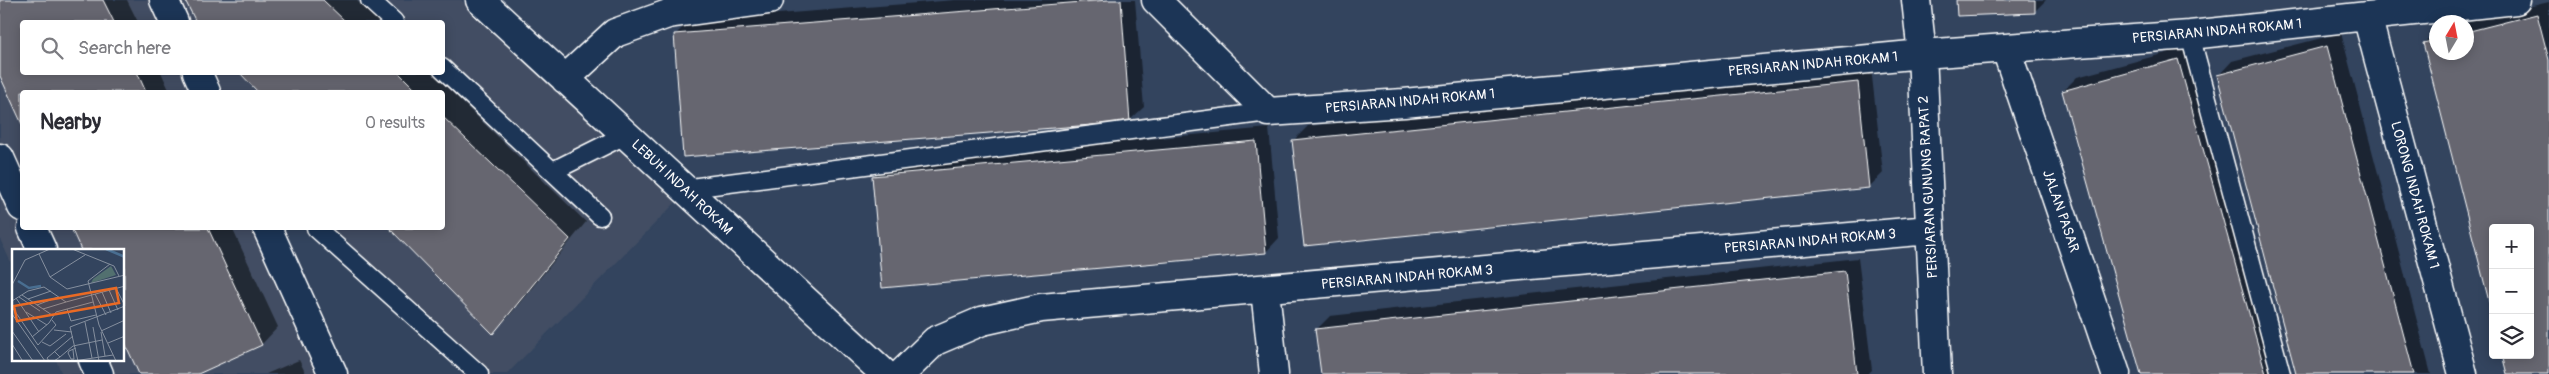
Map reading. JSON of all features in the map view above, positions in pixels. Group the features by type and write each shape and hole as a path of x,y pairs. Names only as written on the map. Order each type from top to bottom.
{"street":[{"path":"164,0 173,20"},
{"name":"LEBUH INDAH ROKAM","path":"480,0 885,374"},
{"path":"565,79 615,33 668,14 769,0"},
{"path":"1156,0 1268,112"},
{"name":"PERSIARAN GUNUNG RAPAT 2","path":"1916,0 1922,54 1937,374"},
{"name":"PERSIARAN INDAH ROKAM 1","path":"1268,112 1404,103 1922,54 2190,36 2516,0"},
{"name":"LORONG INDAH ROKAM 1","path":"2367,16 2463,374"},
{"name":"JALAN PASAR","path":"2006,48 2116,374"},
{"path":"198,75 205,90"},
{"path":"0,158 20,203"},
{"path":"33,230 42,249"},
{"path":"268,230 333,374"},
{"name":"PERSIARAN INDAH ROKAM 3","path":"901,374 935,342 982,320 1041,308 1265,290 1930,230"},
{"path":"1265,290 1274,374"},
{"path":"94,362 99,374"}],"lane":[{"path":"370,0 392,20"},
{"path":"2190,36 2281,374"},
{"path":"445,71 600,216"},
{"path":"683,189 1268,112"},
{"path":"552,171 625,135"},
{"path":"318,230 479,374"}],"shaded area":[{"path":"0,0 461,0 676,202 507,374 486,374 320,230 445,230 445,90 20,90 20,230 269,230 336,374 62,374 57,362 125,362 125,249 12,249 12,265 0,239"}],"building":[{"path":"0,0 103,0 113,20 20,20 20,75 138,75 145,90 20,90 20,120 0,76"},
{"path":"185,0 323,0 344,20 195,20"},
{"path":"1121,0 1130,122 683,157 674,34"},
{"path":"1956,0 2035,0 2035,13 1957,16"},
{"path":"2537,14 2549,60 2549,374 2507,374 2503,359 2534,359 2534,224 2489,224 2489,301 2423,43 2429,42 2429,60 2474,60 2474,30"},
{"path":"2327,46 2414,374 2296,374 2217,75"},
{"path":"2178,59 2266,374 2141,374 2062,91"},
{"path":"242,75 401,75 416,90 256,90"},
{"path":"1858,82 1869,188 1304,246 1292,140"},
{"path":"445,119 570,239 493,334 391,230 445,230"},
{"path":"1256,141 1266,253 882,288 872,176"},
{"path":"72,230 209,230 262,345 198,374 139,374 125,343 125,249 81,249"},
{"path":"1845,271 1857,374 1321,374 1315,329"}]}
